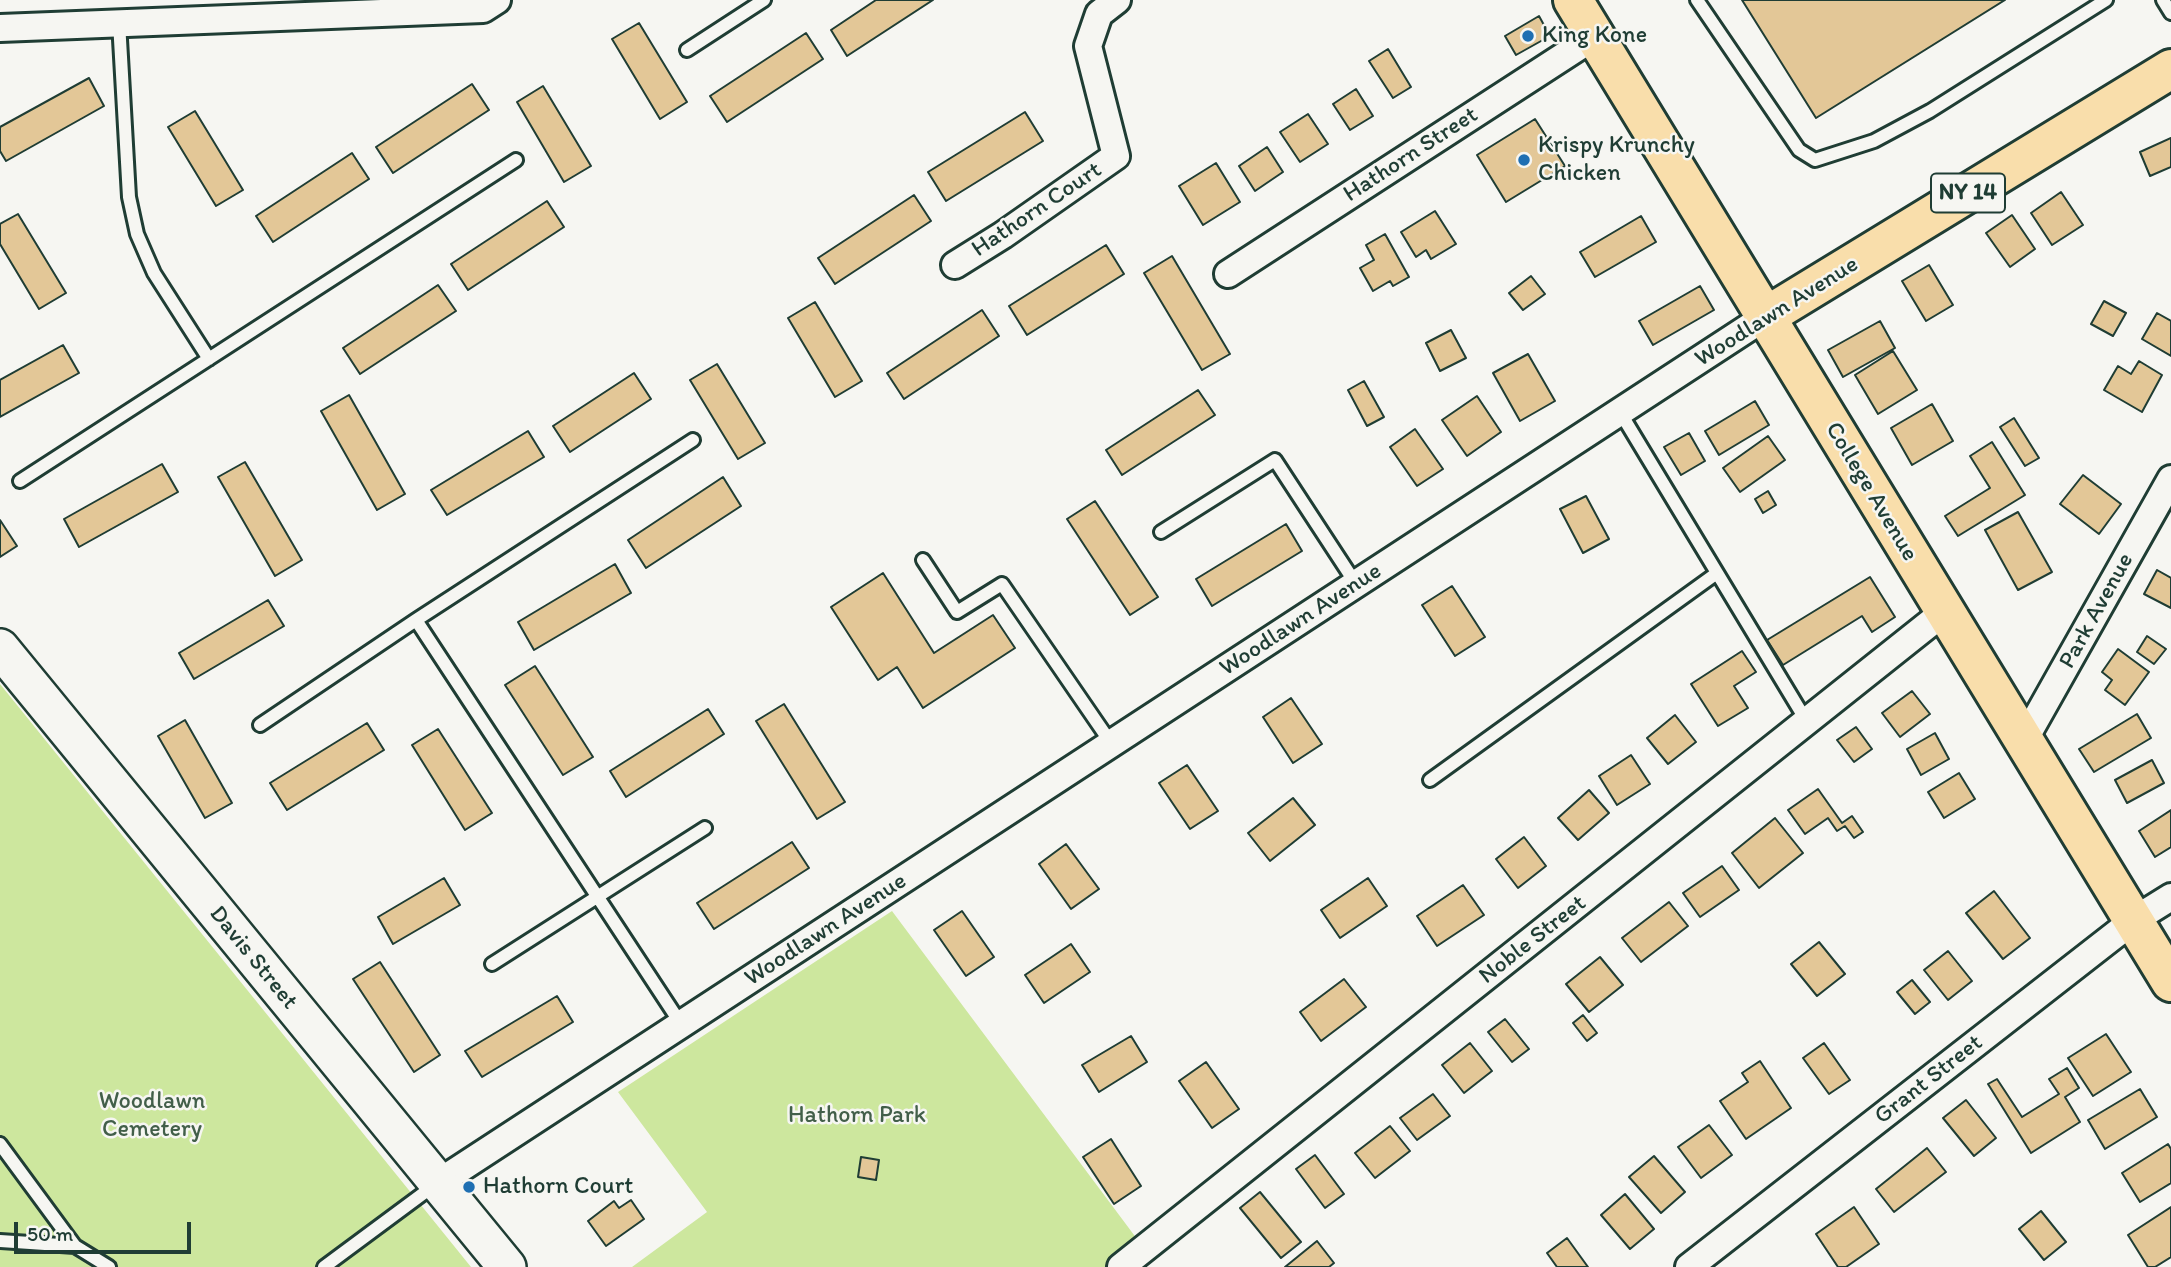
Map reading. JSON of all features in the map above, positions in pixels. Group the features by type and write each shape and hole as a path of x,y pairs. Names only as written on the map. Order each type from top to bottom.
{"main road":[{"name":"College Avenue","path":"1573,0 2171,982"},
{"name":"Woodlawn Avenue","path":"1765,317 2171,69"}],"street":[{"path":"0,28 80,12 119,22 483,9 497,0"},
{"name":"Hathorn Court","path":"955,265 1003,236 1116,156 1088,47 1099,14 1117,0"},
{"name":"Hathorn Street","path":"1228,274 1595,36"},
{"name":"Woodlawn Avenue","path":"438,1182 1765,317"},
{"name":"Park Avenue","path":"2023,742 2171,479"},
{"name":"Noble Street","path":"1121,1267 1944,612"},
{"name":"Davis Street","path":"0,648 507,1267"},
{"name":"Grant Street","path":"1689,1267 2134,920 2171,897"}],"lane":[{"path":"687,50 764,0"},
{"path":"1697,0 1800,150 1815,160 1874,141 1930,111 2106,0"},
{"path":"2163,0 2171,13"},
{"path":"119,22 129,197 137,234 154,273 209,359"},
{"path":"20,481 516,160"},
{"path":"1620,412 1807,722"},
{"path":"260,726 416,620 693,440"},
{"path":"1161,533 1275,460 1356,584"},
{"path":"923,560 957,612 1003,584 1111,743"},
{"path":"1430,780 1717,573"},
{"path":"416,620 681,1024"},
{"path":"492,964 705,828"},
{"path":"0,1144 75,1246 109,1267"},
{"path":"324,1267 438,1182"},
{"path":"0,1241 75,1246"}],"green space":[{"name":"Woodlawn Cemetery","path":"0,684 471,1267 0,1267"},
{"name":"Hathorn Park","path":"892,911 1140,1243 1106,1267 632,1267 707,1212 618,1092"}],"building":[{"path":"876,0 933,0 847,56 831,30"},
{"path":"1742,0 2005,0 1816,118"},
{"name":"King Kone","path":"1539,16 1550,36 1516,55 1505,36"},
{"path":"639,23 687,102 660,119 612,39"},
{"path":"806,33 823,59 727,122 710,96"},
{"path":"1388,49 1411,87 1393,98 1369,61"},
{"path":"89,78 104,106 6,161 0,151 0,127"},
{"path":"472,84 489,110 393,173 376,147"},
{"path":"543,86 591,166 564,182 517,102"},
{"path":"1356,89 1373,116 1350,130 1333,104"},
{"path":"195,111 243,190 216,206 168,127"},
{"path":"1025,112 1043,141 946,201 928,172"},
{"path":"1308,114 1328,144 1300,162 1280,132"},
{"path":"1535,119 1565,166 1506,202 1477,155"},
{"path":"2171,138 2171,167 2150,176 2140,152"},
{"path":"1267,147 1283,172 1255,191 1239,166"},
{"path":"352,153 369,179 273,242 256,216"},
{"path":"1216,163 1240,202 1203,225 1179,186"},
{"path":"2061,192 2083,225 2052,245 2031,213"},
{"path":"914,195 931,221 835,284 818,258"},
{"path":"547,201 564,227 468,290 451,264"},
{"path":"1435,211 1456,244 1431,259 1426,250 1416,257 1401,232"},
{"path":"18,214 66,293 39,309 0,244 0,224"},
{"path":"2012,215 2035,249 2010,267 1986,233"},
{"path":"1641,216 1656,242 1595,277 1580,252"},
{"path":"1385,234 1409,277 1393,286 1390,281 1373,291 1360,268 1374,260 1366,245"},
{"path":"1106,245 1124,274 1027,335 1009,306"},
{"path":"1172,256 1230,354 1202,370 1144,273"},
{"path":"1929,265 1953,305 1926,321 1902,281"},
{"path":"1531,276 1545,294 1523,310 1509,293"},
{"path":"438,285 456,311 360,374 343,348"},
{"path":"1700,286 1714,310 1653,345 1639,321"},
{"path":"2104,301 2126,313 2113,336 2091,324"},
{"path":"815,302 862,381 835,397 788,318"},
{"path":"982,310 999,336 904,399 887,373"},
{"path":"2157,313 2171,321 2171,356 2142,339"},
{"path":"1880,321 1895,348 1843,377 1828,350"},
{"path":"1451,330 1466,358 1440,371 1426,343"},
{"path":"63,345 79,373 0,417 0,380"},
{"path":"1893,351 1917,390 1878,414 1855,375"},
{"path":"1528,354 1555,401 1520,421 1493,373"},
{"path":"2139,361 2162,375 2142,412 2104,390 2118,366 2131,374"},
{"path":"717,364 765,443 738,459 690,380"},
{"path":"634,373 651,399 570,452 553,426"},
{"path":"1364,381 1384,417 1367,426 1348,390"},
{"path":"1198,390 1215,415 1122,475 1106,450"},
{"path":"349,395 405,494 377,510 321,411"},
{"path":"1477,396 1501,432 1467,456 1442,420"},
{"path":"1755,401 1769,425 1719,455 1705,431"},
{"path":"1932,404 1953,441 1912,465 1891,428"},
{"path":"2014,418 2039,458 2025,466 2000,427"},
{"path":"1415,429 1443,469 1417,486 1390,447"},
{"path":"528,431 544,457 447,515 431,490"},
{"path":"1689,433 1705,461 1681,475 1664,447"},
{"path":"1768,436 1785,460 1740,492 1723,468"},
{"path":"1992,442 2025,495 1958,536 1945,516 1990,488 1970,456"},
{"path":"245,462 302,560 275,576 218,477"},
{"path":"162,464 178,492 79,547 64,519"},
{"path":"2083,475 2121,504 2099,534 2060,504"},
{"path":"723,477 741,506 646,568 628,540"},
{"path":"1768,491 1776,505 1763,513 1755,499"},
{"path":"1586,496 1609,539 1583,553 1560,509"},
{"path":"1095,501 1158,597 1130,615 1067,519"},
{"path":"2018,512 2052,572 2018,590 1985,530"},
{"path":"0,520 17,546 0,557"},
{"path":"1286,524 1302,551 1212,606 1196,579"},
{"path":"615,564 631,593 534,650 518,622"},
{"path":"2157,570 2171,578 2171,608 2144,594"},
{"path":"883,573 934,653 993,615 1015,648 923,708 897,667 878,680 831,607"},
{"path":"1870,577 1895,617 1872,632 1862,616 1783,665 1767,640"},
{"path":"1452,586 1485,637 1455,656 1422,605"},
{"path":"268,600 284,626 194,679 179,653"},
{"path":"2147,636 2166,649 2154,664 2137,652"},
{"path":"2118,649 2149,672 2125,705 2105,690 2112,680 2102,672"},
{"path":"1742,651 1756,672 1734,686 1748,708 1718,726 1691,684"},
{"path":"535,666 593,757 563,775 505,685"},
{"path":"1912,691 1930,714 1900,737 1882,713"},
{"path":"1291,698 1322,744 1293,763 1263,717"},
{"path":"784,704 845,802 817,819 756,721"},
{"path":"708,709 724,734 626,797 610,771"},
{"path":"2137,714 2151,738 2094,772 2079,749"},
{"path":"1675,715 1696,742 1668,764 1647,738"},
{"path":"185,720 232,803 205,818 158,736"},
{"path":"367,723 384,750 287,810 270,783"},
{"path":"1856,727 1872,749 1854,762 1837,740"},
{"path":"438,729 492,813 465,830 412,745"},
{"path":"1935,733 1949,759 1921,775 1907,749"},
{"path":"1631,755 1650,784 1617,805 1599,776"},
{"path":"2152,760 2164,783 2127,803 2115,780"},
{"path":"1187,765 1218,811 1190,829 1159,783"},
{"path":"1959,773 1975,799 1944,818 1928,792"},
{"path":"1818,789 1842,823 1852,816 1863,832 1854,838 1845,826 1837,831 1828,818 1805,834 1788,810"},
{"path":"1589,790 1609,813 1578,840 1558,818"},
{"path":"1293,798 1315,825 1270,861 1248,833"},
{"path":"2171,810 2171,847 2155,857 2139,831"},
{"path":"1775,818 1803,853 1759,888 1732,853"},
{"path":"1524,837 1546,866 1518,888 1496,859"},
{"path":"792,842 809,868 714,929 697,903"},
{"path":"1066,844 1099,889 1071,909 1039,864"},
{"path":"1722,866 1739,890 1700,917 1683,893"},
{"path":"444,878 460,905 393,944 378,917"},
{"path":"1368,878 1387,906 1340,938 1321,910"},
{"path":"1463,885 1484,915 1437,946 1417,916"},
{"path":"1994,891 2030,938 2003,959 1966,913"},
{"path":"1669,902 1688,926 1641,962 1622,938"},
{"path":"962,911 994,957 966,976 934,930"},
{"path":"1819,942 1845,974 1817,996 1791,964"},
{"path":"1071,944 1090,972 1044,1003 1025,975"},
{"path":"1948,951 1972,981 1948,1000 1924,970"},
{"path":"1600,957 1623,985 1589,1012 1566,984"},
{"path":"380,962 440,1055 414,1072 353,979"},
{"path":"1344,979 1366,1007 1321,1041 1300,1012"},
{"path":"1912,980 1930,1002 1915,1014 1897,992"},
{"path":"557,996 573,1022 482,1077 465,1051"},
{"path":"1583,1015 1597,1033 1587,1041 1573,1023"},
{"path":"1505,1019 1529,1049 1512,1062 1488,1032"},
{"path":"2106,1034 2131,1072 2093,1096 2068,1058"},
{"path":"1131,1036 1147,1062 1099,1092 1082,1065"},
{"path":"1470,1043 1492,1071 1464,1093 1442,1065"},
{"path":"1824,1043 1850,1080 1829,1094 1803,1058"},
{"path":"1760,1061 1791,1108 1746,1139 1720,1101 1748,1082 1742,1073"},
{"path":"1206,1062 1239,1109 1212,1128 1179,1081"},
{"path":"2067,1068 2079,1088 2065,1097 2080,1122 2031,1153 1988,1084 1997,1079 2022,1117 2059,1094 2049,1079"},
{"path":"2140,1089 2157,1117 2105,1149 2088,1120"},
{"path":"1433,1094 1450,1116 1417,1140 1400,1118"},
{"path":"1966,1100 1996,1138 1974,1156 1943,1118"},
{"path":"1709,1125 1732,1155 1701,1178 1678,1147"},
{"path":"1390,1126 1410,1151 1375,1178 1355,1153"},
{"path":"1111,1139 1141,1186 1114,1204 1083,1157"},
{"path":"2168,1144 2171,1149 2171,1183 2140,1202 2122,1173"},
{"path":"1927,1148 1946,1172 1894,1212 1876,1189"},
{"path":"1315,1155 1344,1194 1325,1208 1296,1169"},
{"path":"1654,1156 1685,1192 1661,1213 1629,1177"},
{"path":"861,1157 879,1160 876,1180 858,1177"},
{"path":"1260,1192 1301,1242 1281,1258 1240,1208"},
{"path":"1625,1194 1654,1229 1630,1249 1601,1215"},
{"path":"631,1200 644,1219 606,1246 588,1221 614,1201 619,1208"},
{"path":"1854,1207 1879,1244 1846,1267 1838,1267 1816,1234"},
{"path":"2171,1207 2171,1257 2155,1267 2148,1267 2128,1235"},
{"path":"2041,1211 2066,1242 2044,1260 2019,1229"},
{"path":"1567,1238 1588,1267 1557,1267 1547,1253"},
{"path":"1317,1241 1334,1263 1329,1267 1285,1267"}],"place":[{"name":"King Kone","path":"1528,36"},
{"name":"Krispy Krunchy Chicken","path":"1524,160"},
{"name":"Hathorn Court","path":"469,1187"}]}
